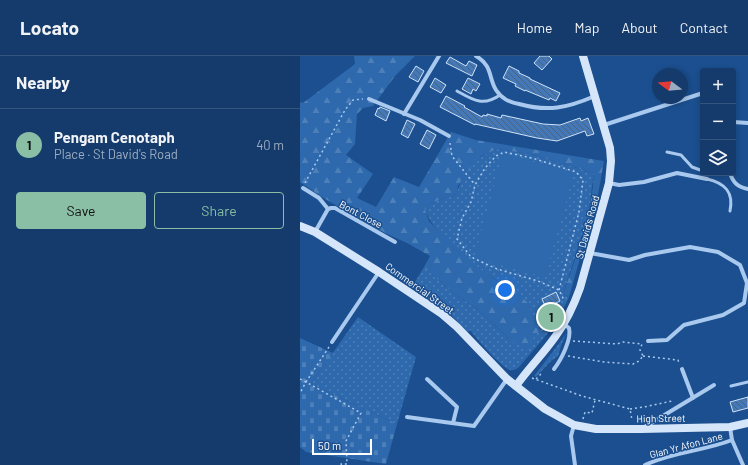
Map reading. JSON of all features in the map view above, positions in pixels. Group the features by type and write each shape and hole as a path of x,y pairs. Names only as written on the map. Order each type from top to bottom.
{"main road":[{"name":"St David's Road","path":"516,386 555,338 564,324 580,288 609,182 611,161 610,148 583,56"},
{"name":"Commercial Street","path":"300,226 315,232 442,314 457,327 507,379 545,409 578,426"},
{"name":"High Street","path":"578,426 596,429 637,429 730,427 748,423"}],"street":[{"path":"404,114 438,56"},
{"path":"476,56 485,63 490,70 494,85 505,100 542,109 558,108 595,96"},
{"path":"604,126 700,94"},
{"path":"369,99 420,120 449,136"},
{"path":"736,122 748,123"},
{"path":"609,182 619,185 644,182 677,173 707,179"},
{"path":"731,176 734,183 748,189"},
{"name":"Bont Close","path":"303,188 319,198 328,209 335,208 395,242"},
{"path":"315,232 328,209"},
{"path":"590,253 629,260 645,255 690,247 718,252 740,265 747,283 744,303 723,315 684,325 667,340 648,341"},
{"path":"332,342 379,272"},
{"path":"554,369 560,361 570,335 569,328 564,324"},
{"path":"682,369 693,398"},
{"path":"407,417 474,426 507,379"},
{"path":"427,380 457,407 453,423"},
{"path":"637,429 714,385"},
{"path":"575,465 571,436 578,426"},
{"path":"730,427 732,440 743,465"},
{"name":"Glan Yr Afon Lane","path":"645,465 654,460 716,446 732,440"}],"lane":[{"path":"457,91 479,102 487,102 500,95"},
{"path":"667,152 681,156 692,167 700,170"},
{"path":"707,179 719,183 730,193 730,211"},
{"path":"731,386 748,382"}],"path":[{"path":"303,188 345,110 353,100 369,99"},
{"path":"449,136 452,156 475,184"},
{"path":"558,290 580,212 583,180 576,172 532,158 504,152 496,156 485,168 475,184 471,202 462,218 457,238 471,257 497,269 538,281 558,290 563,298 570,302"},
{"path":"572,341 642,344 640,350 643,356"},
{"path":"300,393 332,342"},
{"path":"568,356 604,362 633,364 639,361 643,356"},
{"path":"643,356 678,360 682,369"},
{"path":"536,380 541,374"},
{"path":"530,378 595,400 630,409 644,408 672,401 678,406"},
{"path":"300,379 361,413 346,441 346,464 341,464 343,465"},
{"path":"578,426 585,412 592,413 595,400"},
{"path":"630,409 637,429"}],"green space":[{"path":"354,56 415,56 395,76 373,106 363,108 357,114 355,144 346,155 373,174 357,198 376,207 394,177 419,187 451,132 476,140 604,161 598,195 569,297 563,294 587,219 593,189 594,173 530,154 497,149 481,156 467,172 458,186 457,194 431,203 425,210 429,221 454,249 494,279 514,290 527,302 538,332 525,350 509,339 481,312 451,291 424,267 430,256 325,199 300,182 300,102 303,103 355,64"},
{"path":"497,149 530,154 594,173 588,217 563,294 569,297 561,314 548,310 543,321 554,326 519,367 512,370 506,368 495,358 470,330 468,332 452,316 412,287 424,267 451,291 481,312 509,339 514,290 476,266 451,246 431,222 425,210 431,203 457,194 463,178 470,167 482,156"},
{"path":"503,153 574,173 545,277 474,258"},
{"path":"358,317 416,357 397,424 311,384"},
{"path":"567,333 558,356 536,377 534,376"},
{"path":"300,338 333,353 311,384 397,424 386,464 306,452 300,447"}],"building":[{"path":"540,56 549,56 552,59 542,70 534,63"},
{"path":"450,57 466,66 469,61 477,65 472,76 446,63"},
{"path":"416,66 424,71 418,82 409,77"},
{"path":"509,66 530,79 560,93 556,101 525,91 515,86 516,84 503,78"},
{"path":"435,78 446,85 441,93 430,87"},
{"path":"468,78 480,84 476,91 473,89 471,94 462,89"},
{"path":"446,96 482,117 483,115 487,116 487,114 501,118 502,115 543,124 560,125 580,118 581,121 588,118 594,134 587,136 585,131 557,141 475,125 440,107"},
{"path":"380,107 390,111 386,121 375,115"},
{"path":"407,120 415,124 408,138 401,134"},
{"path":"427,130 436,135 429,149 420,144"},
{"path":"556,292 560,301 546,308 542,299"},
{"path":"748,397 748,408 733,412 730,402"}],"place":[{"name":"Pengam Cenotaph","path":"551,317"}]}
